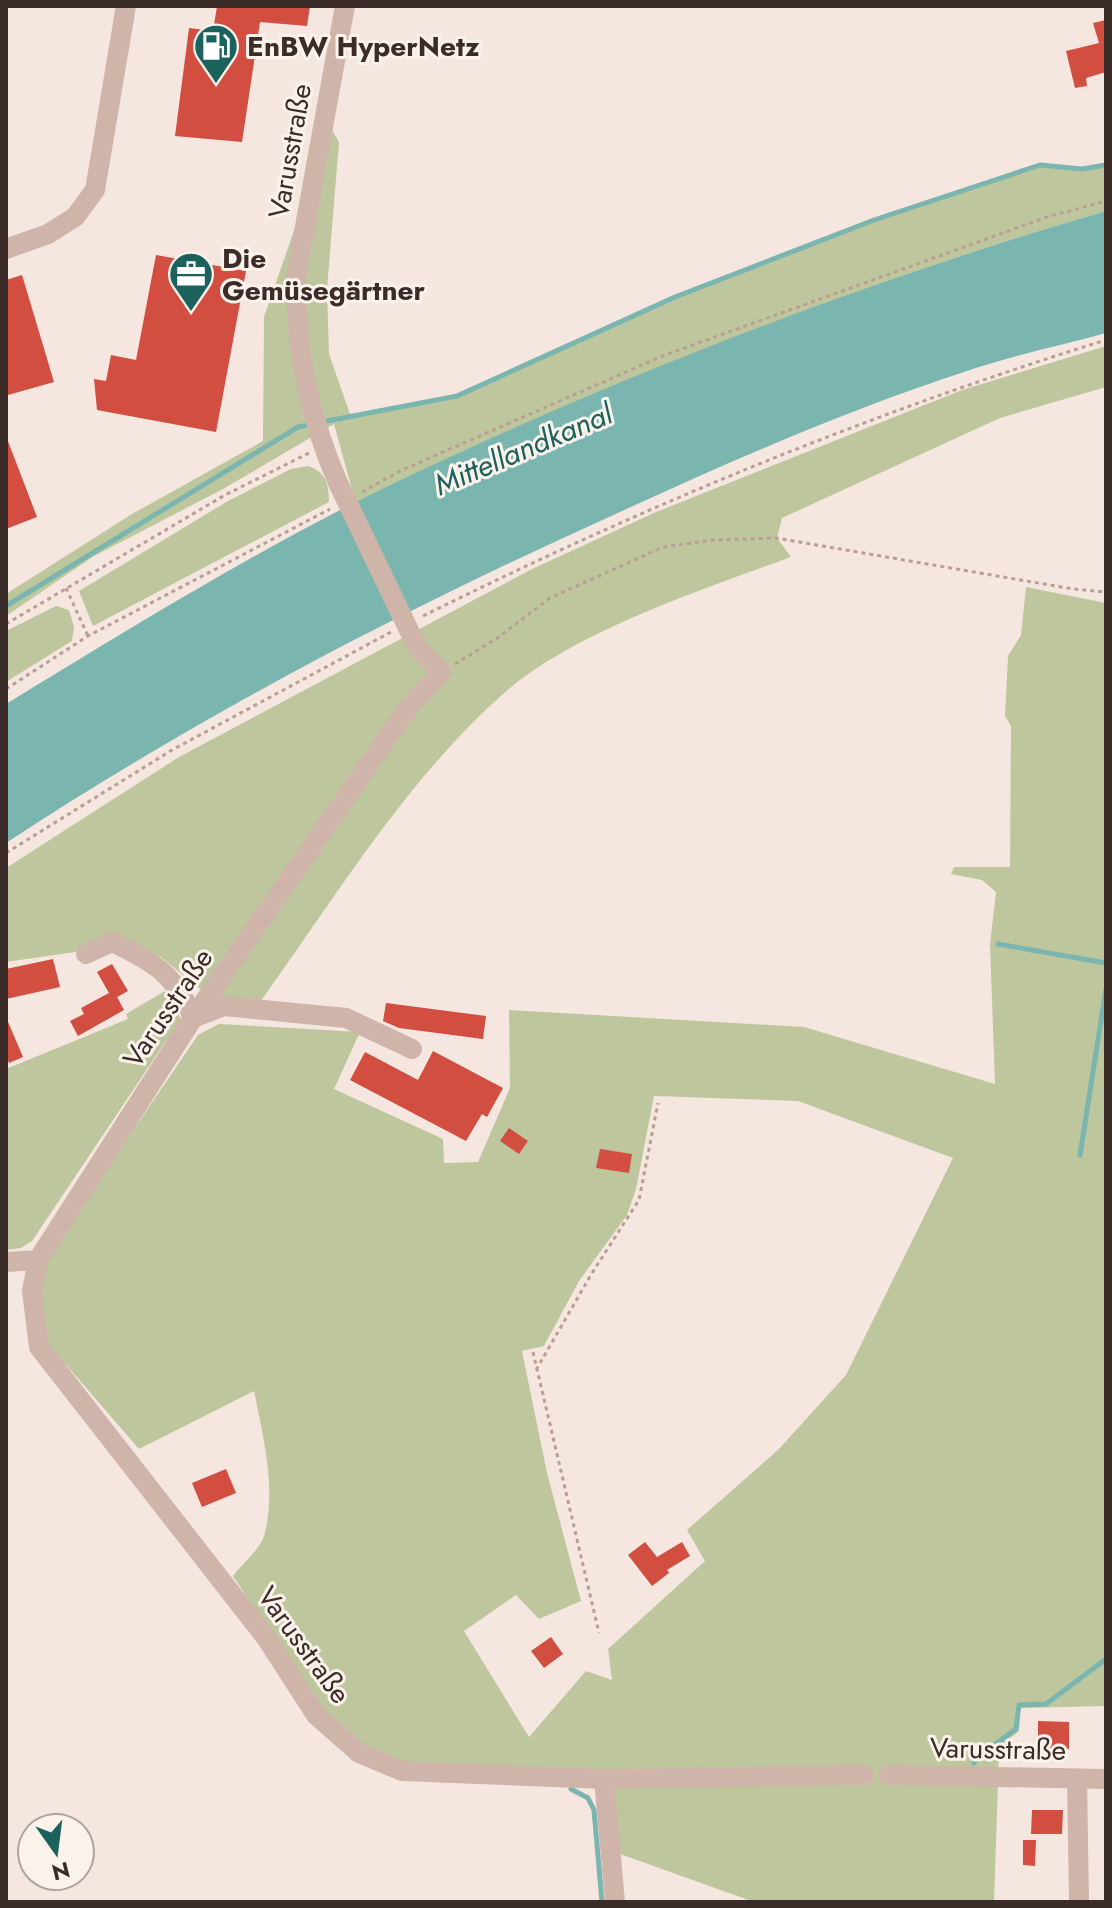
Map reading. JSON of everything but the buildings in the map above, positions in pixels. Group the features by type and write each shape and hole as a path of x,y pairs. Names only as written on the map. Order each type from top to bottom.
{"street":[{"path":"6,249 48,234 75,217 95,190 126,6"},
{"name":"Varusstraße","path":"345,6 296,276 296,318 311,412 320,441 417,647 441,672 408,708 193,1018 38,1260 32,1291 39,1347 267,1639 316,1715 359,1753 402,1771 604,1779 864,1775"},
{"path":"86,954 112,942 155,964 171,977 193,1018 224,1006 346,1018 412,1049"},
{"path":"6,1262 38,1260"},
{"name":"Varusstraße","path":"889,1775 1106,1779"},
{"path":"604,1779 615,1902"},
{"path":"1077,1779 1079,1902"}],"path":[{"path":"362,492 402,470 665,355 1033,222 1106,201"},
{"path":"415,620 620,523 818,439 968,383 1106,340"},
{"path":"6,624 320,441"},
{"path":"6,689 88,636 335,506"},
{"path":"441,672 496,639 550,598 663,547 714,540 776,538 1106,592"},
{"path":"66,588 88,636"},
{"path":"6,853 172,750 401,627"},
{"path":"536,1370 639,1200 658,1103"},
{"path":"533,1352 599,1633"}],"green space":[{"path":"330,127 339,142 327,289 329,354 351,417 457,396 675,297 874,220 1040,165 1082,169 1106,165 1106,211 936,266 663,367 507,431 356,504 334,424 223,489 94,556 6,616 6,594 132,514 263,441 264,317"},
{"path":"1106,346 1106,387 1000,418 782,518 777,538 791,557 639,615 564,652 530,673 466,729 432,766 370,845 255,1009 215,1001 161,957 113,936 75,952 6,962 6,868 179,757 530,570 656,512 962,390"},
{"path":"308,466 325,480 329,502 93,626 79,591 228,501 291,469"},
{"path":"1026,587 1106,603 1106,1706 1020,1708 1019,1731 1002,1745 999,1753 994,1902 754,1902 620,1854 602,1771 403,1764 359,1746 324,1714 233,1576 262,1541 268,1519 267,1463 254,1391 139,1449 48,1344 38,1286 41,1265 198,1035 219,1024 360,1032 334,1089 443,1139 444,1163 478,1162 510,1088 509,1010 804,1027 995,1084 990,944 996,892 982,880 951,874 954,867 1010,867 1011,726 1005,716 1008,656 1021,635","holes":["654,1096 798,1101 953,1158 846,1375 779,1449 687,1530 705,1561 608,1649 612,1680 586,1671 529,1737 464,1631 516,1595 539,1619 581,1601 547,1473 522,1351 544,1346 579,1281 627,1215 636,1189"]},
{"path":"56,606 69,610 74,627 72,641 6,682 6,631"},
{"path":"165,991 180,1017 180,1028 166,1041 32,1241 21,1248 6,1250 6,1069 128,1019 126,1014"}],"water":[{"name":"Mittellandkanal","path":"1106,211 1106,333 981,366 916,388 725,465 585,528 436,599 290,674 146,756 6,843 6,704 212,580 317,522 424,469 675,360 846,295"}],"waterway":[{"path":"322,422 457,396 675,297 874,220 1040,165 1082,169 1106,165"},
{"path":"6,606 298,427 313,424"},
{"path":"998,944 1106,963"},
{"path":"1080,1155 1106,989"},
{"path":"974,1763 976,1758 1016,1729 1019,1705 1046,1704 1106,1659"},
{"path":"571,1789 588,1798 594,1810 602,1902"}],"place":[{"name":"EnBW HyperNetz","path":"216,85"},
{"name":"Die Gemüsegärtner","path":"191,313"}]}
